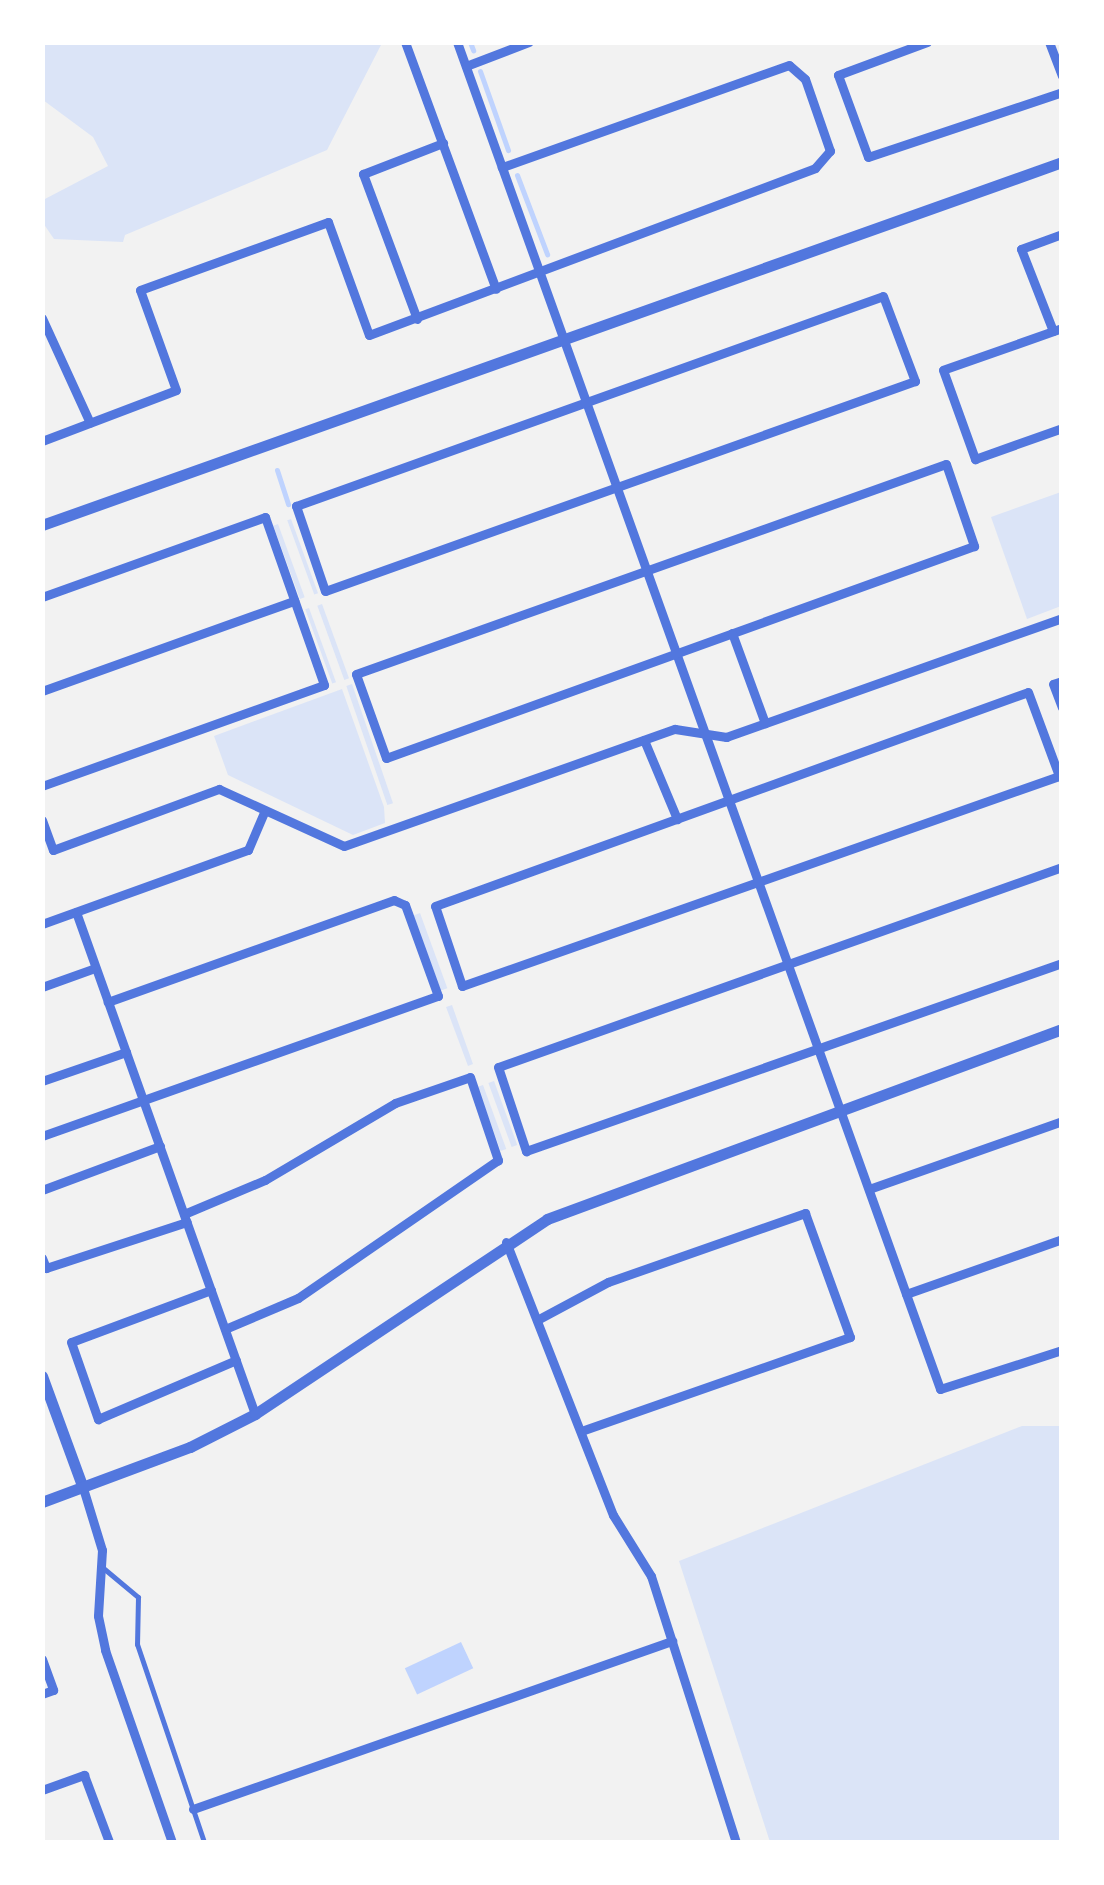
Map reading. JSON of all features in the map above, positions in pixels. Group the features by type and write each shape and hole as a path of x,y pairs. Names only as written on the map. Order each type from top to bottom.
{"street":[{"path":"405,42 496,290"},
{"path":"458,42 940,1389 1062,1350"},
{"path":"466,66 529,42"},
{"path":"927,42 838,75 868,156 1062,92"},
{"path":"1049,42 1062,76"},
{"path":"42,441 176,390 140,290 328,222 369,335 525,282 538,268 822,165 830,151 805,79 790,65 778,66 502,168"},
{"path":"417,319 363,174 442,143"},
{"path":"42,526 1062,162"},
{"path":"1062,234 1021,248 1057,330 943,370 976,459 1062,428"},
{"path":"884,296 914,380 325,590 296,506 586,402 884,296"},
{"path":"42,318 90,422"},
{"path":"946,464 974,546 732,633 386,758 356,674 946,464"},
{"path":"42,597 265,517 324,686 42,786"},
{"path":"42,691 294,601"},
{"path":"42,820 53,850 219,789 344,846 675,729 726,736 1062,618"},
{"path":"732,633 765,723"},
{"path":"1062,680 1053,684 1062,707"},
{"path":"1028,692 1059,776 462,986 434,906 729,800 1028,692"},
{"path":"644,740 676,819"},
{"path":"42,924 248,850 265,810"},
{"path":"1062,867 498,1067 526,1151 1062,964"},
{"path":"42,1136 438,996 405,905 394,900 108,1002"},
{"path":"76,912 256,1414"},
{"path":"42,987 95,968"},
{"path":"42,1502 256,1414 506,1242 608,1194 1062,1029"},
{"path":"42,1081 126,1052"},
{"path":"42,1258 46,1268 185,1218 265,1180 394,1103 470,1077 498,1160 298,1298 225,1329"},
{"path":"869,1188 1062,1121"},
{"path":"42,1190 160,1146"},
{"path":"537,1320 608,1282 804,1213 850,1337 582,1432"},
{"path":"906,1294 1062,1239"},
{"path":"506,1242 613,1514 650,1576 736,1842"},
{"path":"211,1290 71,1342 98,1419 236,1360"},
{"path":"42,1376 83,1488 102,1567 98,1616 105,1650 172,1842"},
{"path":"193,1809 672,1642"},
{"path":"42,1659 52,1690 42,1694"},
{"path":"42,1790 84,1775 110,1842"}],"lane":[{"path":"102,1567 134,1590 137,1644 204,1842"}],"shaded area":[{"path":"43,42 382,43 327,150 125,235 123,242 54,239 43,223 43,200 108,166 93,137 43,100"},
{"path":"1061,492 1061,606 1027,619 991,517"},
{"path":"291,519 318,593 314,595 287,520"},
{"path":"278,524 305,597 300,599 273,526"},
{"path":"322,604 349,678 344,680 317,606"},
{"path":"309,608 336,682 332,684 305,609"},
{"path":"352,684 393,803 387,805 346,686"},
{"path":"342,689 384,807 385,823 353,835 228,775 214,736"},
{"path":"420,913 447,988 441,991 413,915"},
{"path":"452,1005 473,1064 468,1066 446,1007"},
{"path":"494,1081 517,1145 512,1147 488,1083"},
{"path":"483,1085 506,1149 501,1151 477,1087"},
{"path":"1022,1426 1061,1426 1061,1842 770,1842 679,1561"}],"water":[{"path":"461,1642 473,1668 417,1694 405,1668"}],"waterway":[{"path":"470,42 473,50"},
{"path":"480,71 508,150"},
{"path":"517,175 547,254"},
{"path":"277,470 288,504"}]}
